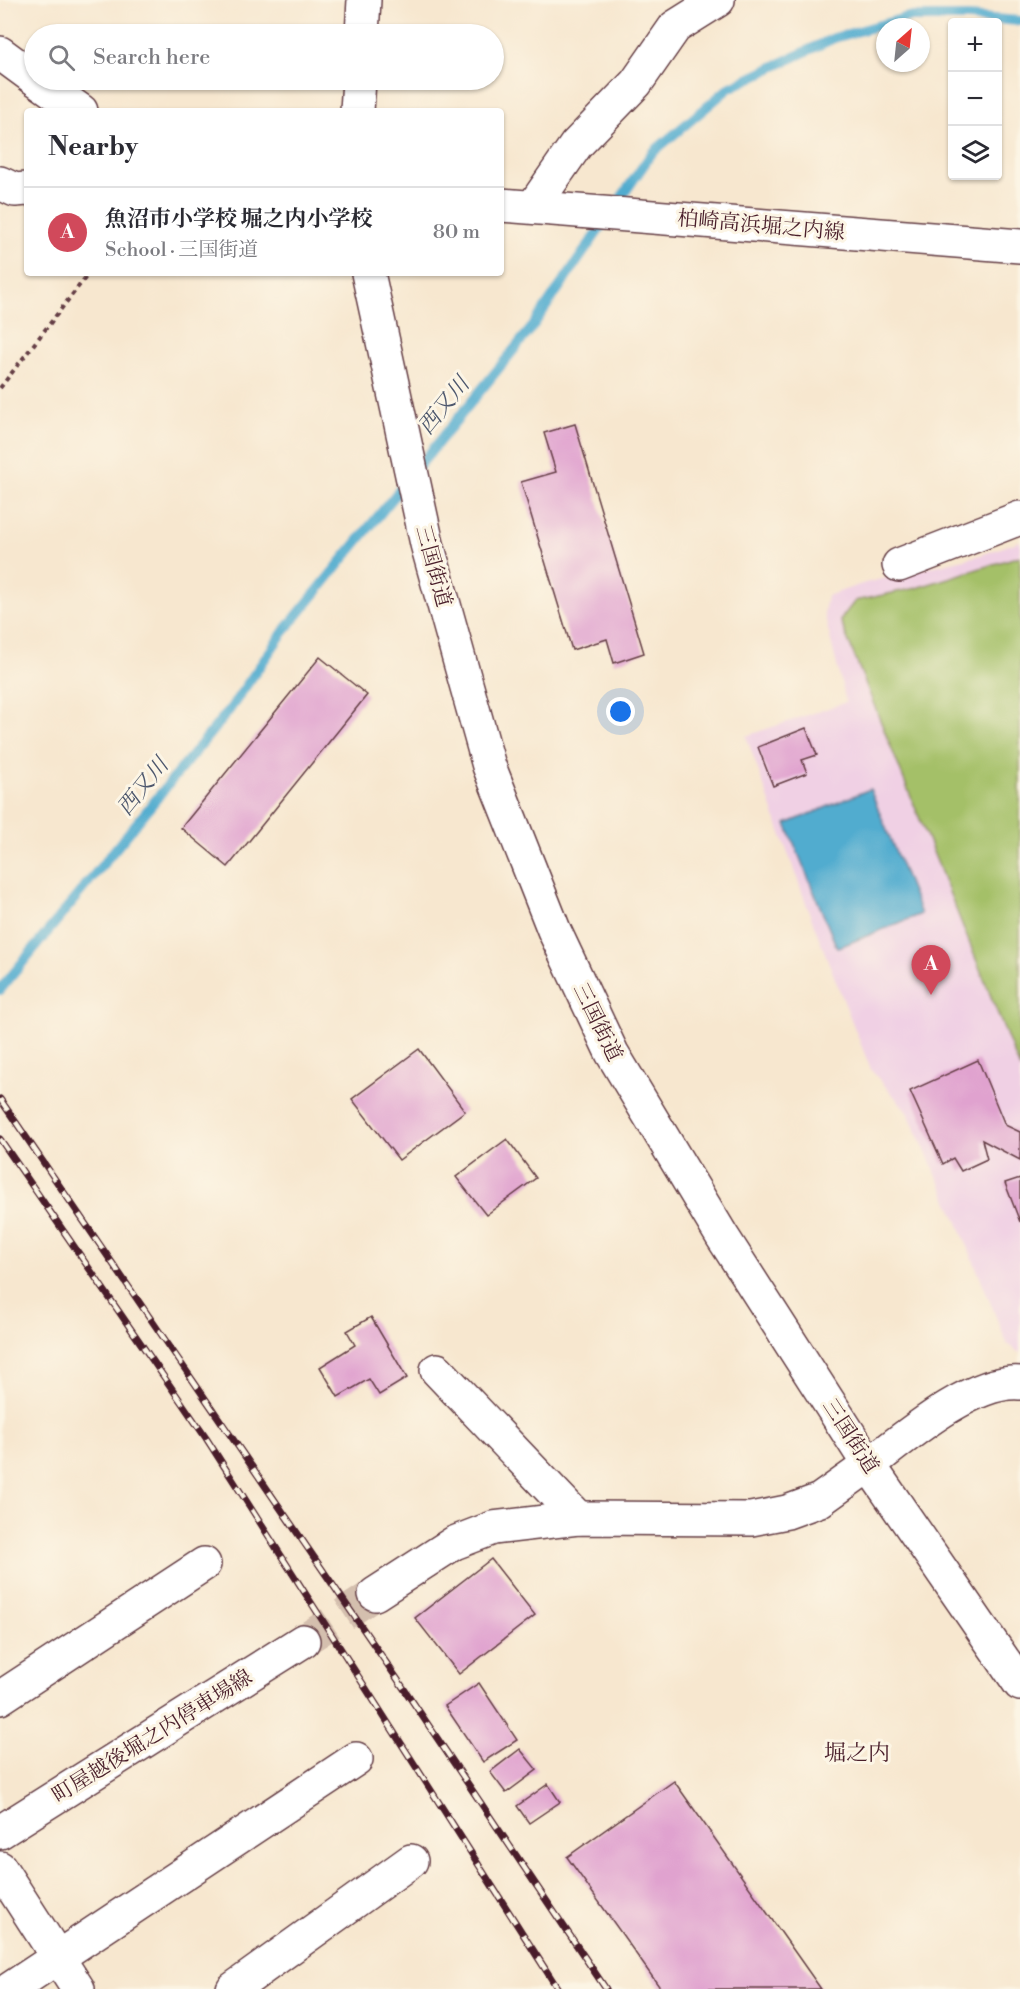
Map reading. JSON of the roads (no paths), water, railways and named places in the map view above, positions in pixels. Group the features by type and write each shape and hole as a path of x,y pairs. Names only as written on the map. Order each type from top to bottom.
{"main road":[{"path":"363,24 364,0"},
{"path":"533,207 576,146 636,83 675,27 718,0"},
{"path":"0,53 24,70"},
{"path":"51,90 77,108"},
{"path":"357,108 358,90"},
{"path":"0,183 15,189 24,189"},
{"name":"柏崎高浜堀之内線","path":"504,205 1020,246"},
{"name":"三国街道","path":"369,276 427,544 489,766 555,930 612,1053 657,1131 869,1465 1020,1684"},
{"path":"898,565 1020,518"},
{"path":"437,1370 578,1518"},
{"path":"375,1594 454,1543 493,1528 578,1518 751,1519 787,1512 820,1500 917,1428 976,1391 1010,1382 1020,1383"},
{"path":"0,1698 204,1564"},
{"name":"町屋越後堀之内停車場線","path":"0,1832 303,1641"},
{"path":"10,1989 356,1759"},
{"path":"233,1989 411,1861"},
{"path":"0,1868 78,1989"}],"water":[{"path":"870,789 921,914 837,948 786,824"}],"waterway":[{"name":"西又川","path":"416,470 530,330 652,153 729,88 834,38 908,17 968,17 1020,21"},
{"name":"西又川","path":"0,990 230,709 282,634 406,482"}],"tunnel":[{"path":"303,1641 375,1594"}],"railway":[{"path":"0,1099 396,1677 606,1989"},
{"path":"0,1139 206,1438 558,1989"}],"place":[{"name":"魚沼市小学校 堀之内小学校","path":"931,995"}],"district":[{"name":"堀之内","path":"857,1752"}]}
